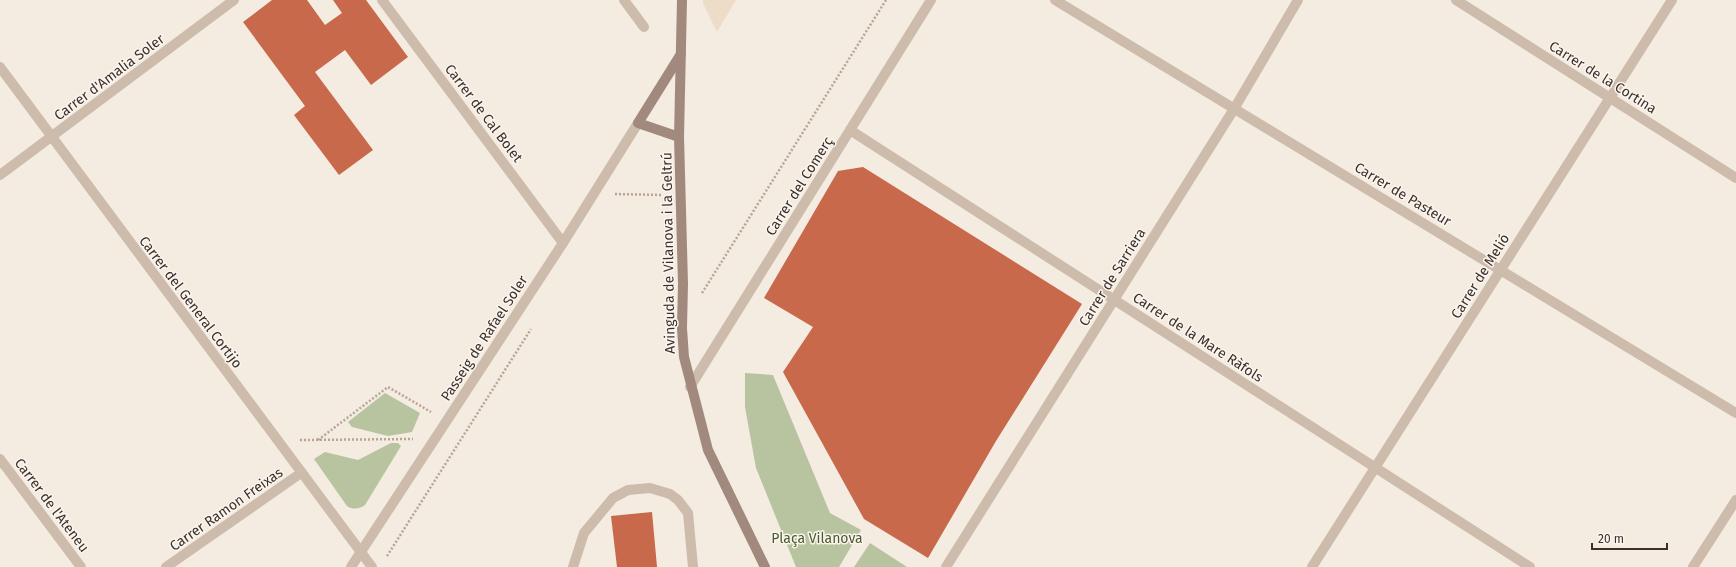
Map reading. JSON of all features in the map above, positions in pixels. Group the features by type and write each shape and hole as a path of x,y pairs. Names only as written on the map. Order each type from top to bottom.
{"street":[{"name":"Carrer d'Amalia Soler","path":"0,175 234,0"},
{"name":"Carrer de Cal Bolet","path":"382,0 563,243"},
{"path":"624,0 644,27"},
{"name":"Avinguda de Vilanova i la Geltrú","path":"682,0 679,137 682,328 684,357 690,387 708,450 765,567"},
{"name":"Carrer del Comerç","path":"690,387 931,0"},
{"name":"Carrer de Pasteur","path":"1055,0 1736,413"},
{"name":"Carrer de Sarriera","path":"946,567 1234,109 1298,0"},
{"name":"Carrer de la Cortina","path":"1456,0 1736,178"},
{"name":"Carrer de Melió","path":"1312,567 1672,0"},
{"path":"679,137 638,123 681,54"},
{"name":"Carrer del General Cortijo","path":"0,67 372,567"},
{"name":"Passeig de Rafael Soler","path":"351,567 563,243 638,123"},
{"name":"Carrer de la Mare Ràfols","path":"850,130 1530,567"},
{"name":"Carrer de l'Ateneu","path":"0,459 81,567"},
{"name":"Carrer Ramon Freixas","path":"166,567 301,473"},
{"path":"573,567 584,533 613,498 628,490 650,488 674,497 688,513 693,552 693,567"},
{"path":"1693,567 1736,500"}],"path":[{"name":"Carrer del Comerç","path":"700,296 886,0"},
{"path":"611,201 616,194 681,195"},
{"path":"384,560 532,327"},
{"path":"318,440 388,387 431,412"},
{"path":"284,450 298,440 415,439"}],"green space":[{"name":"Plaça Vilanova","path":"745,373 773,375 830,513 861,530 839,567 796,567 756,468 745,407"},
{"path":"385,393 420,413 412,432 388,436 352,427 348,422"},
{"path":"391,443 398,443 401,446 365,505 359,508 347,506 314,459 325,452 358,460"},
{"path":"870,543 907,567 854,567"}],"shaded area":[{"path":"703,0 736,0 717,32 703,3"}],"building":[{"path":"272,0 307,0 325,25 342,13 333,0 366,0 408,57 371,85 345,50 315,72 373,150 339,175 294,115 305,106 243,22"},
{"path":"863,167 1082,304 996,441 928,558 864,519 783,372 813,327 764,298 838,171"},
{"path":"652,512 657,567 617,567 611,516"}]}
